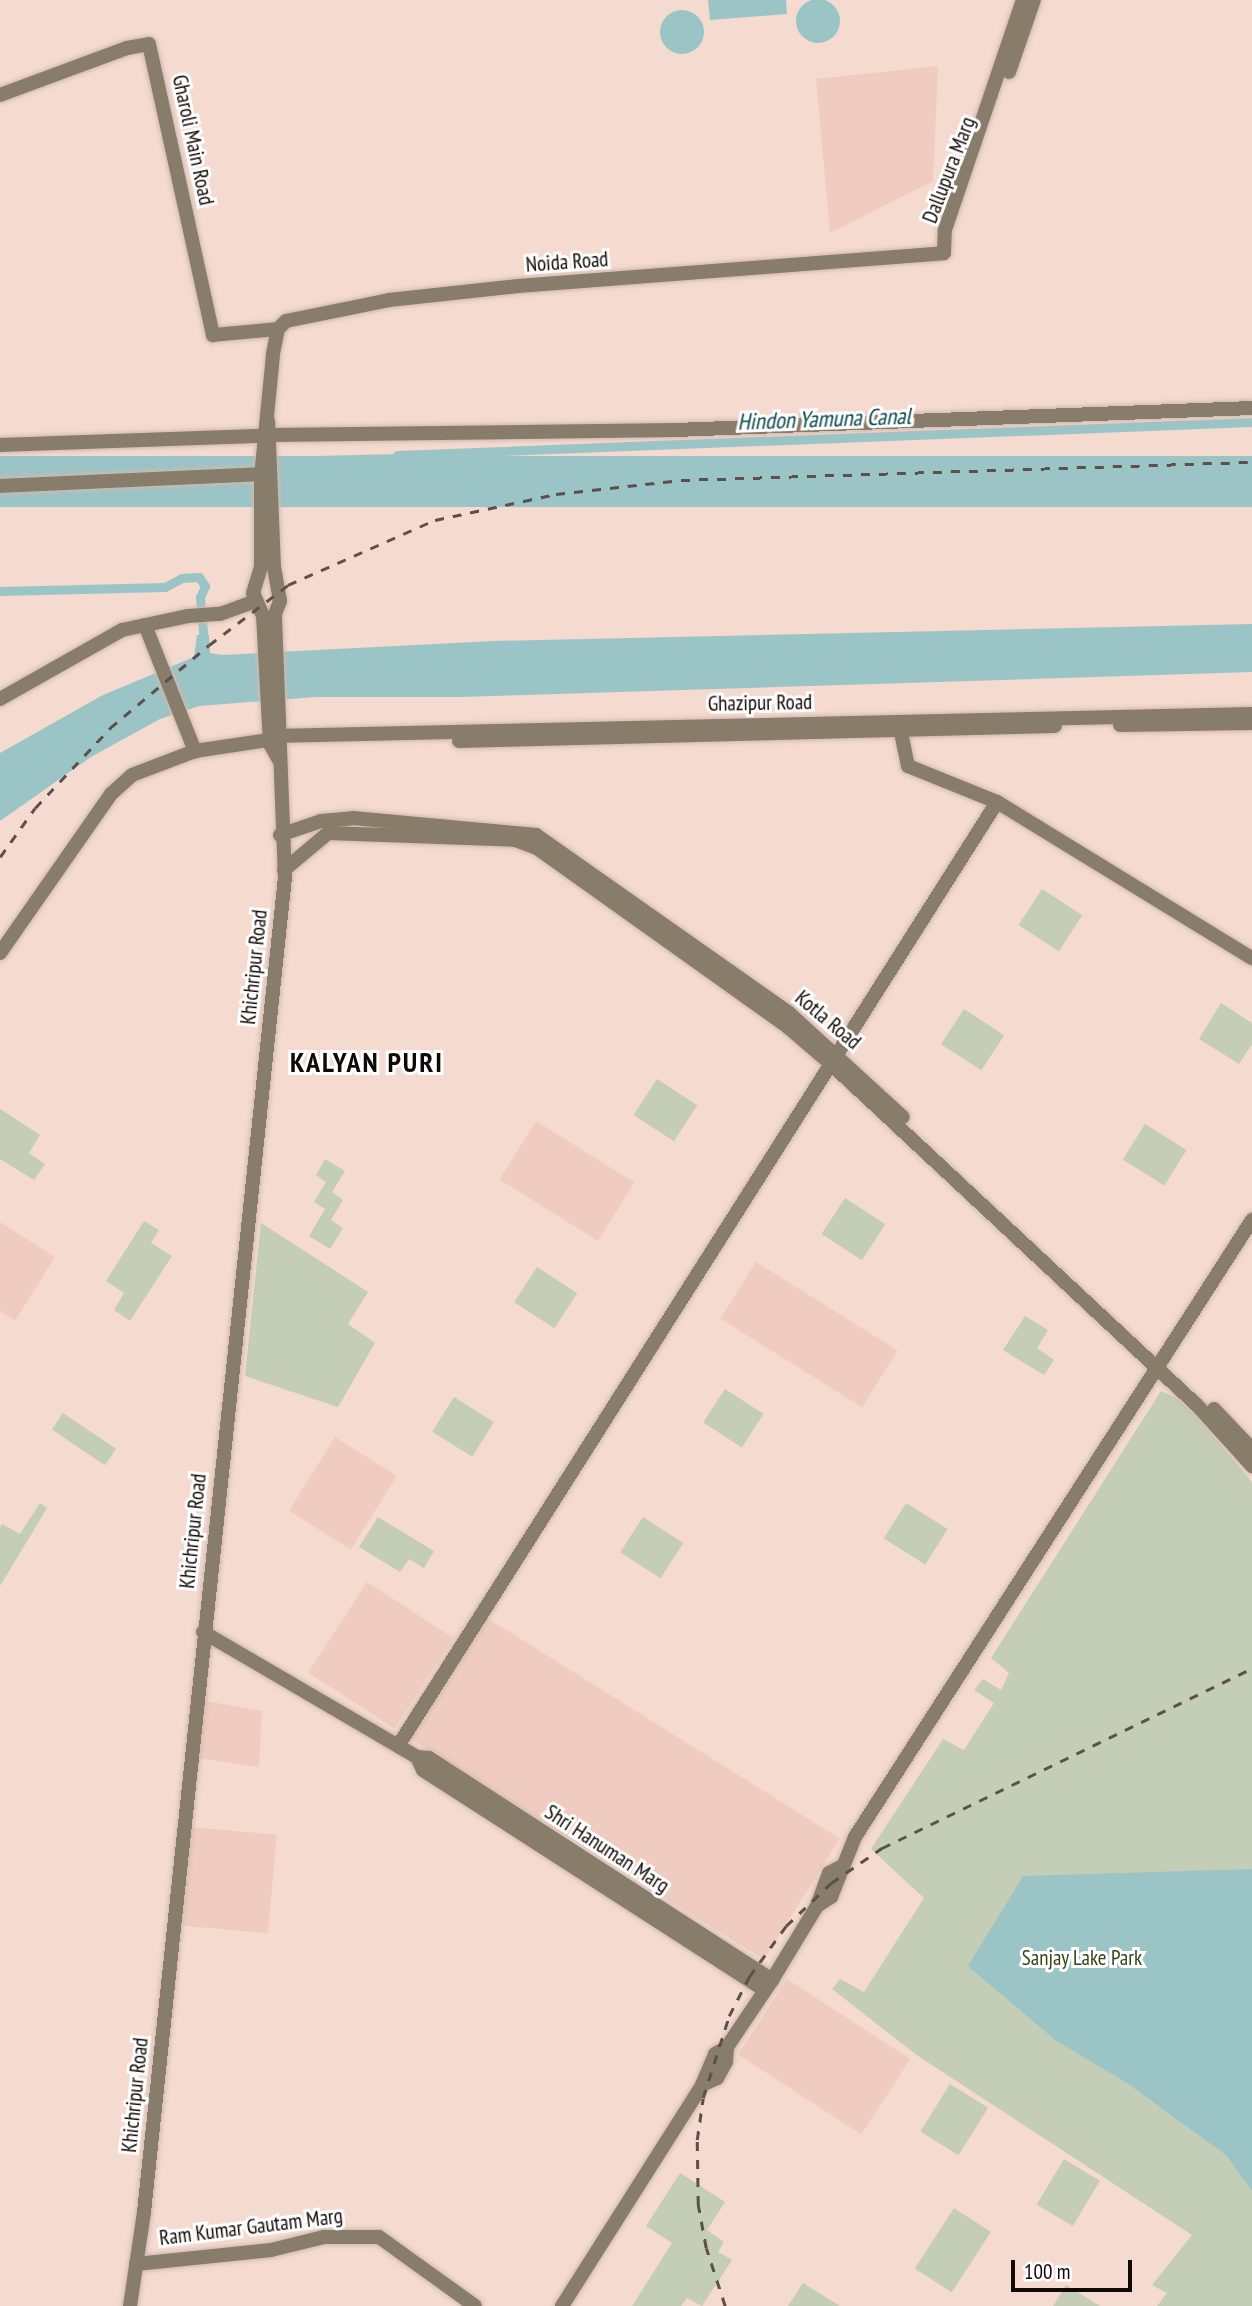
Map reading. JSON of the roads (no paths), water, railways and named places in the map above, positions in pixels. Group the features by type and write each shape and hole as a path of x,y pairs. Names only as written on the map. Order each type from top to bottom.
{"street":[{"name":"Dallupura Marg","path":"945,239 1023,0"},
{"name":"Dallupura Marg","path":"945,239 1034,0"},
{"name":"Gharoli Main Road","path":"0,95 127,48 149,44 213,335 278,330"},
{"name":"Noida Road","path":"278,330 286,321 308,314 390,300 944,253 945,239"},
{"path":"0,699 122,631 188,616 263,610 280,601 268,539 267,472 278,330"},
{"path":"0,445 268,436 675,430 1252,408"},
{"path":"0,486 267,472"},
{"path":"263,610 258,575 268,539"},
{"path":"258,575 266,572 277,580"},
{"name":"Khichripur Road","path":"130,2306 247,1249 284,870 280,835 279,760 274,736 272,637 263,610"},
{"path":"145,625 195,751"},
{"name":"Ghazipur Road","path":"899,725 1252,713"},
{"name":"Ghazipur Road","path":"0,953 111,794 132,775 195,751 274,736 899,725 1252,723"},
{"path":"899,725 908,766 997,802 1252,958"},
{"path":"398,1746 997,802"},
{"path":"284,870 318,833"},
{"name":"Kotla Road","path":"280,835 318,833 515,840 555,853 834,1059 1252,1449"},
{"path":"562,2306 702,2085 717,2078 726,2062 726,2048 817,1906 831,1897 841,1881 841,1867 855,1838 1049,1532 1162,1365 1252,1220"},
{"name":"Kotla Road","path":"1162,1365 1177,1386 1252,1466"},
{"path":"1143,1393 1177,1386"},
{"name":"Shri Hanuman Marg","path":"203,1632 417,1757 429,1758 768,1985"},
{"name":"Ram Kumar Gautam Marg","path":"136,2264 271,2250 324,2237 379,2237 475,2306"}],"water":[{"path":"818,-1 833,6 840,21 833,36 818,43 803,36 796,21 803,6"},
{"path":"708,0 786,0 787,14 710,20"},
{"path":"682,10 697,17 704,32 697,47 682,54 667,47 660,32 667,17"},
{"path":"0,456 1252,456 1252,507 0,507"},
{"path":"1252,624 1252,672 461,697 316,697 199,706 160,719 91,757 0,821 0,753 103,695 194,657 197,635 209,635 210,653 222,655 493,641"},
{"path":"1252,1869 1252,2191 1226,2155 1127,2083 1055,2040 968,1966 1023,1876"}],"waterway":[{"name":"Hindon Yamuna Canal","path":"397,455 1252,422"},
{"path":"276,458 397,455"},
{"path":"0,465 259,458"},
{"path":"0,591 165,587 182,578 199,577 205,586 200,597 203,635"}],"railway":[{"path":"0,857 35,808 110,728 209,645 288,585 435,520 556,494 681,480 1252,462"},
{"path":"725,2306 706,2248 698,2205 697,2140 703,2098 729,2016 749,1977 786,1926 831,1883 882,1848 1252,1668"}],"district":[{"name":"KALYAN PURI","path":"367,1062"}],"park label":[{"name":"Sanjay Lake Park","path":"1082,1958"}]}
